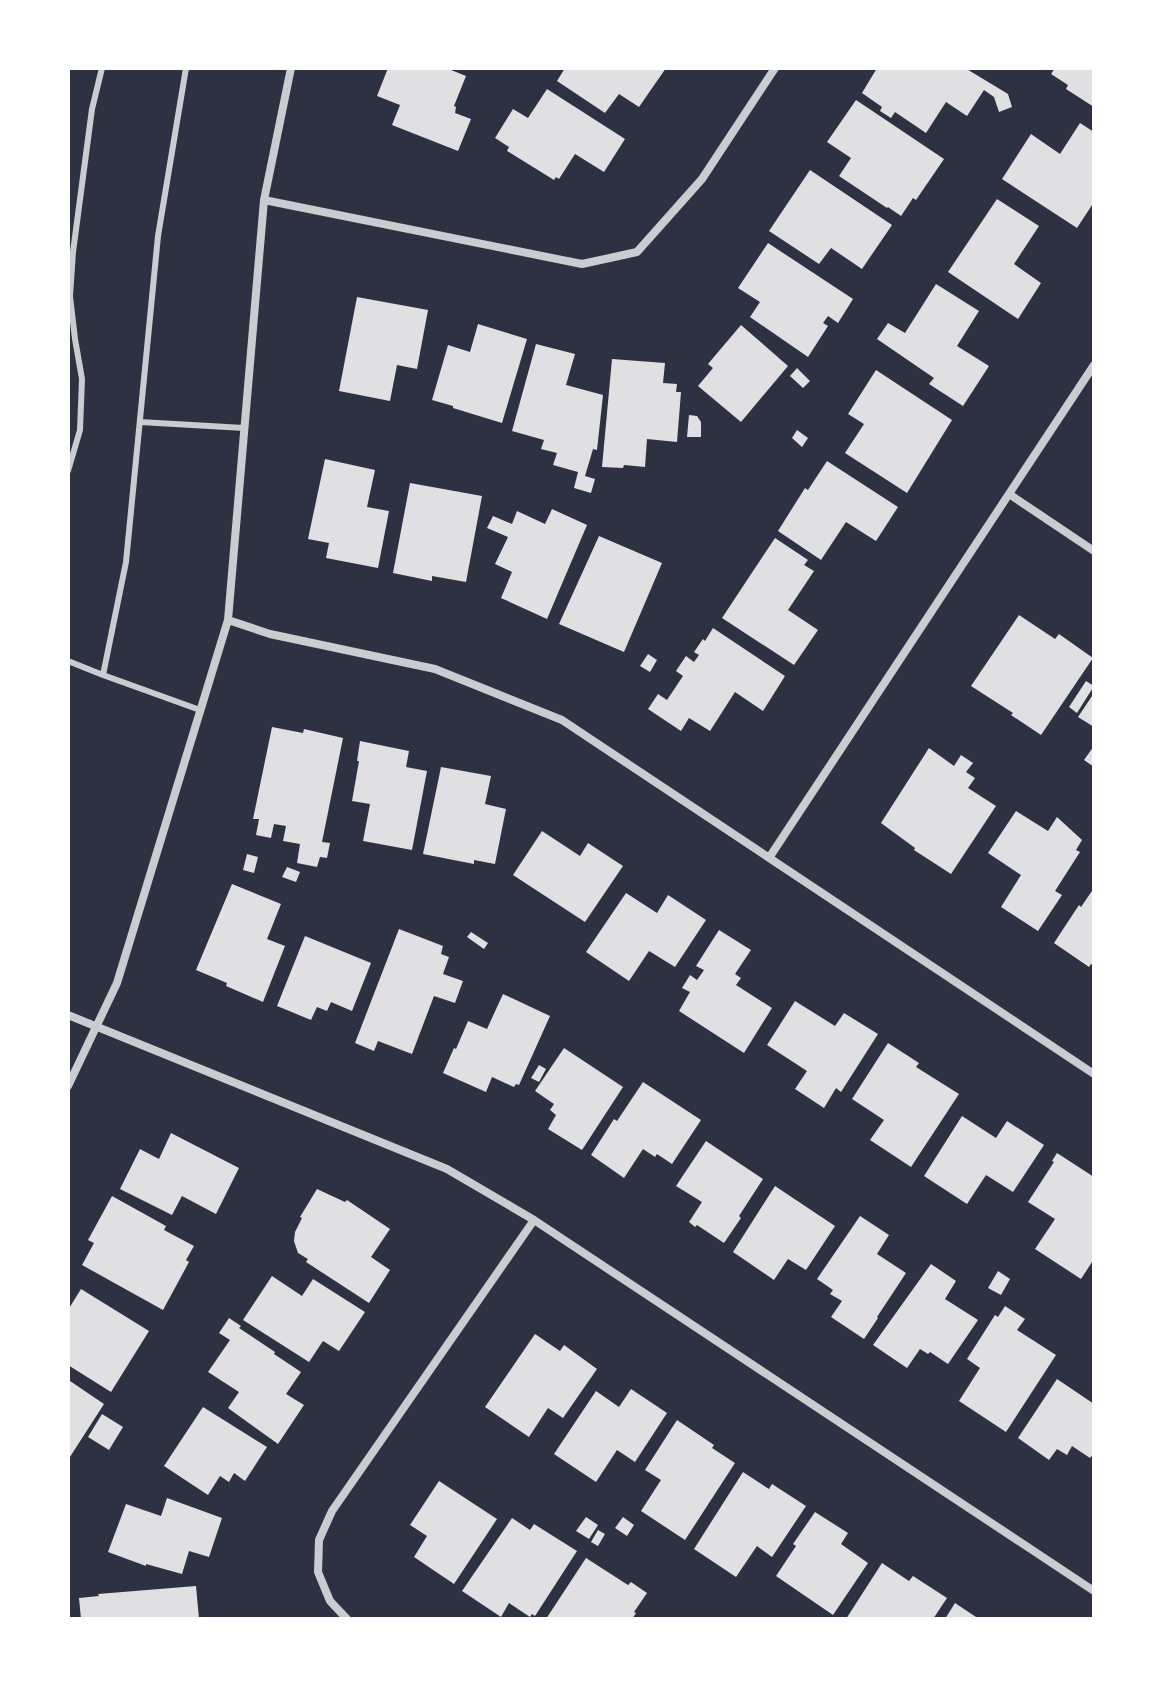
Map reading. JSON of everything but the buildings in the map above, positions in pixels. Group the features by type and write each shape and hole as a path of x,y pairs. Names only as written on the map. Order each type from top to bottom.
{"street":[{"path":"68,1086 117,983 228,620 264,200 291,68"},
{"path":"264,200 582,264 637,252 702,179 775,68"},
{"path":"769,858 1094,365"},
{"path":"1009,494 1094,551"},
{"path":"228,620 270,634 435,669 562,720 1094,1074"},
{"path":"68,1015 447,1169 534,1220 1094,1591"},
{"path":"347,1619 330,1601 318,1572 319,1540 332,1511 534,1220"}],"lane":[{"path":"68,471 80,430 82,379 70,296 73,252 92,109 102,68"},
{"path":"103,675 126,562 158,236 186,68"},
{"path":"140,422 244,428"},
{"path":"68,661 200,710"}]}
